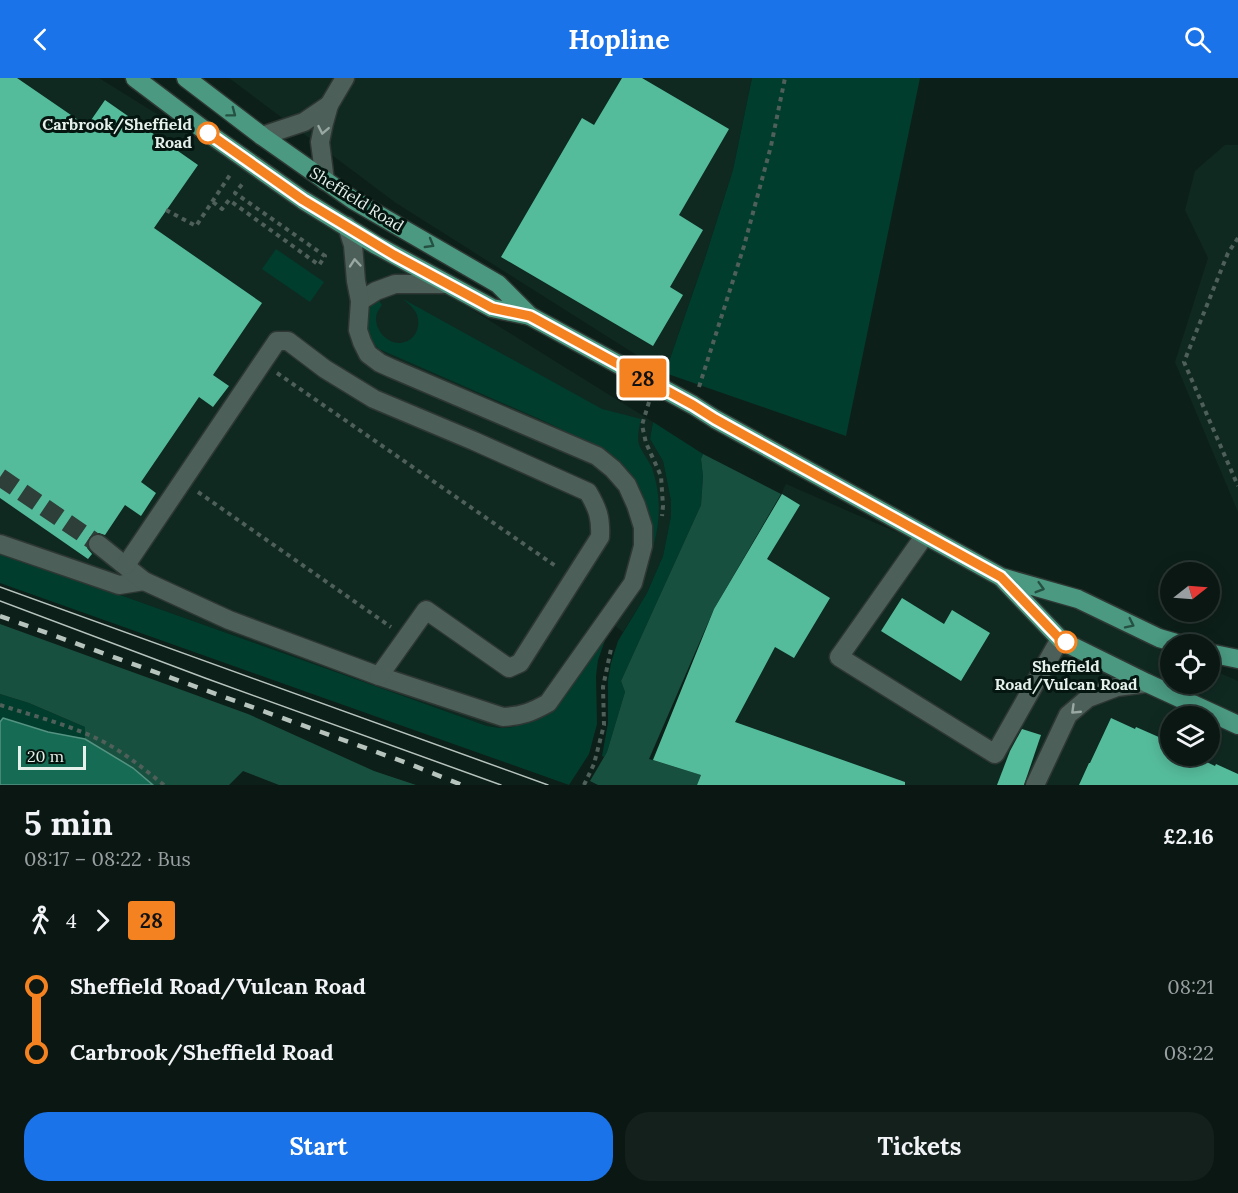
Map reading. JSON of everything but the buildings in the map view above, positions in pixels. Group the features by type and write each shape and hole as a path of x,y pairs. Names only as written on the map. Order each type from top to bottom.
{"main road":[{"name":"Sheffield Road","path":"135,78 303,200 376,245 492,308 530,316"},
{"name":"Sheffield Road","path":"186,78 262,136 353,200 498,284 530,316 1001,577"},
{"path":"1001,577 1060,639 1238,725"},
{"path":"1001,577 1078,599 1160,638"},
{"path":"1220,655 1238,659"}],"street":[{"path":"325,181 320,142 329,105 345,78"},
{"path":"262,136 304,122 329,105"},
{"path":"98,544 144,581 229,620 379,676 503,717 532,712 548,703 633,583 643,546 643,527 636,505 627,485 597,456 391,368 368,354 358,330 360,301 353,245 347,226"},
{"path":"360,301 376,291 395,284 446,284"},
{"path":"126,565 277,341 288,341 325,369 374,399 588,492 598,508 601,524 600,537 520,663 509,668 426,610 379,676"},
{"path":"925,535 840,657 995,754 1060,639"},
{"path":"0,544 119,585 144,581"},
{"path":"1035,785 1068,715 1088,698 1117,687 1147,683"}],"path":[{"path":"693,405 747,234 771,146 785,78"},
{"path":"166,210 196,226 232,173 243,183 235,193 325,256 319,265 229,200 222,209 213,202"},
{"path":"1238,238 1228,253 1184,362 1238,486"},
{"path":"262,362 574,578"},
{"path":"183,481 406,637"},
{"path":"0,705 70,727 102,741 134,761 164,785"},
{"path":"584,785 594,765"}],"shaded area":[{"path":"0,78 99,78 653,422 650,439 663,461 671,501 671,516 663,556 647,593 623,632 614,625 537,718 513,727 487,726 0,552"},
{"path":"229,78 752,78 733,170 665,373 396,203"},
{"path":"752,78 920,78 846,436 665,373 733,170"},
{"path":"1225,145 1238,145 1238,512 1175,362 1208,258 1185,210 1195,171"},
{"path":"276,249 324,282 310,302 262,269"},
{"path":"377,298 382,305 376,318 378,329 390,341 406,342 414,336 418,327 414,309 403,299 602,409 641,419 638,433 639,444 652,468 659,504 655,539 648,562 648,515 641,492 631,476 611,455 544,421 379,349 369,337 366,324 368,311"},
{"path":"653,422 703,454 701,459 703,476 701,505 621,681 625,692 604,757 602,756 608,723 608,680 611,663 618,641 647,593 663,556 671,516 671,501 663,461 650,439"},
{"path":"703,454 781,494 714,609 649,759 701,775 697,785 598,785 590,781 607,752 625,692 621,681 701,505 703,476 701,459"},
{"path":"786,484 1160,647 1160,694 1220,694 1220,673 1238,681 1238,785 639,785"},
{"path":"0,552 487,726 500,728 513,727 537,718 608,632 598,660 597,724 589,754 569,785 0,583"},
{"path":"0,624 248,714 374,771 416,785 279,785 243,771 229,785 153,785 133,768 85,739 85,727 29,703 0,694"},
{"path":"0,694 29,703 85,727 85,739 48,732 4,718 0,722"},
{"path":"3,718 48,732 85,739 133,768 153,785 0,785 0,722"}],"tunnel":[{"path":"0,477 98,544"}],"tram line":[{"path":"0,587 548,785"},
{"path":"0,601 501,785"}],"railway":[{"path":"0,616 462,785"}],"bus line":[{"name":"28","path":"208,133 303,200 376,245 492,308 530,316 1001,577 1060,639 1066,642"}],"place":[{"name":"Carbrook/Sheffield Road","path":"208,133"},
{"name":"Sheffield Road/Vulcan Road","path":"1066,642"}]}
